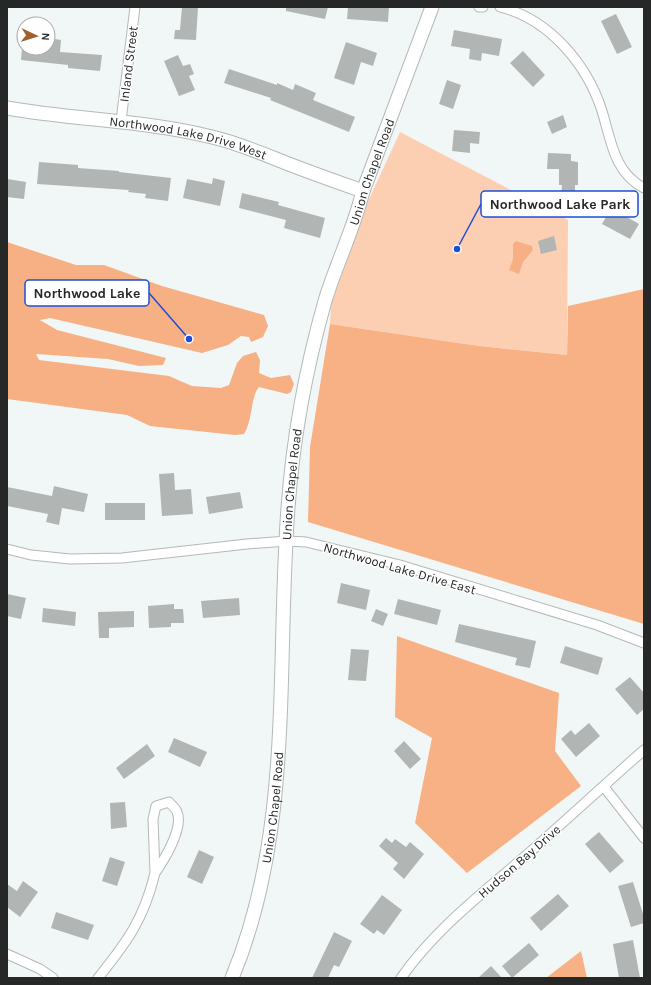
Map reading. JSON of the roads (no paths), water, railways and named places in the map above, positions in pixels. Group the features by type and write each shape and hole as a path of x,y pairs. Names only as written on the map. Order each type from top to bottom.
{"street":[{"name":"Inland Street","path":"121,121 135,7"},
{"name":"Union Chapel Road","path":"232,978 255,912 270,837 278,774 289,500 306,377 325,302 359,208 363,191 432,7"},
{"path":"500,7 520,14 543,27 571,55 586,76 598,100 612,149 623,171 632,180 644,188"},
{"name":"Northwood Lake Drive West","path":"7,108 61,117 121,121 203,135 241,145 363,191"},
{"name":"Northwood Lake Drive East","path":"7,549 70,559 122,558 197,549 287,541 306,542 363,555 597,625 644,643"},
{"name":"Hudson Bay Drive","path":"401,978 446,924 604,787 644,750"},
{"path":"604,787 644,838"},
{"path":"98,978 134,930 150,894 155,873 153,819 156,806 169,802 178,812 178,824 165,858 155,873"},
{"path":"7,954 40,969 53,978"}],"place":[{"name":"Northwood Lake Park","path":"457,249"},
{"name":"Northwood Lake","path":"189,339"}]}
